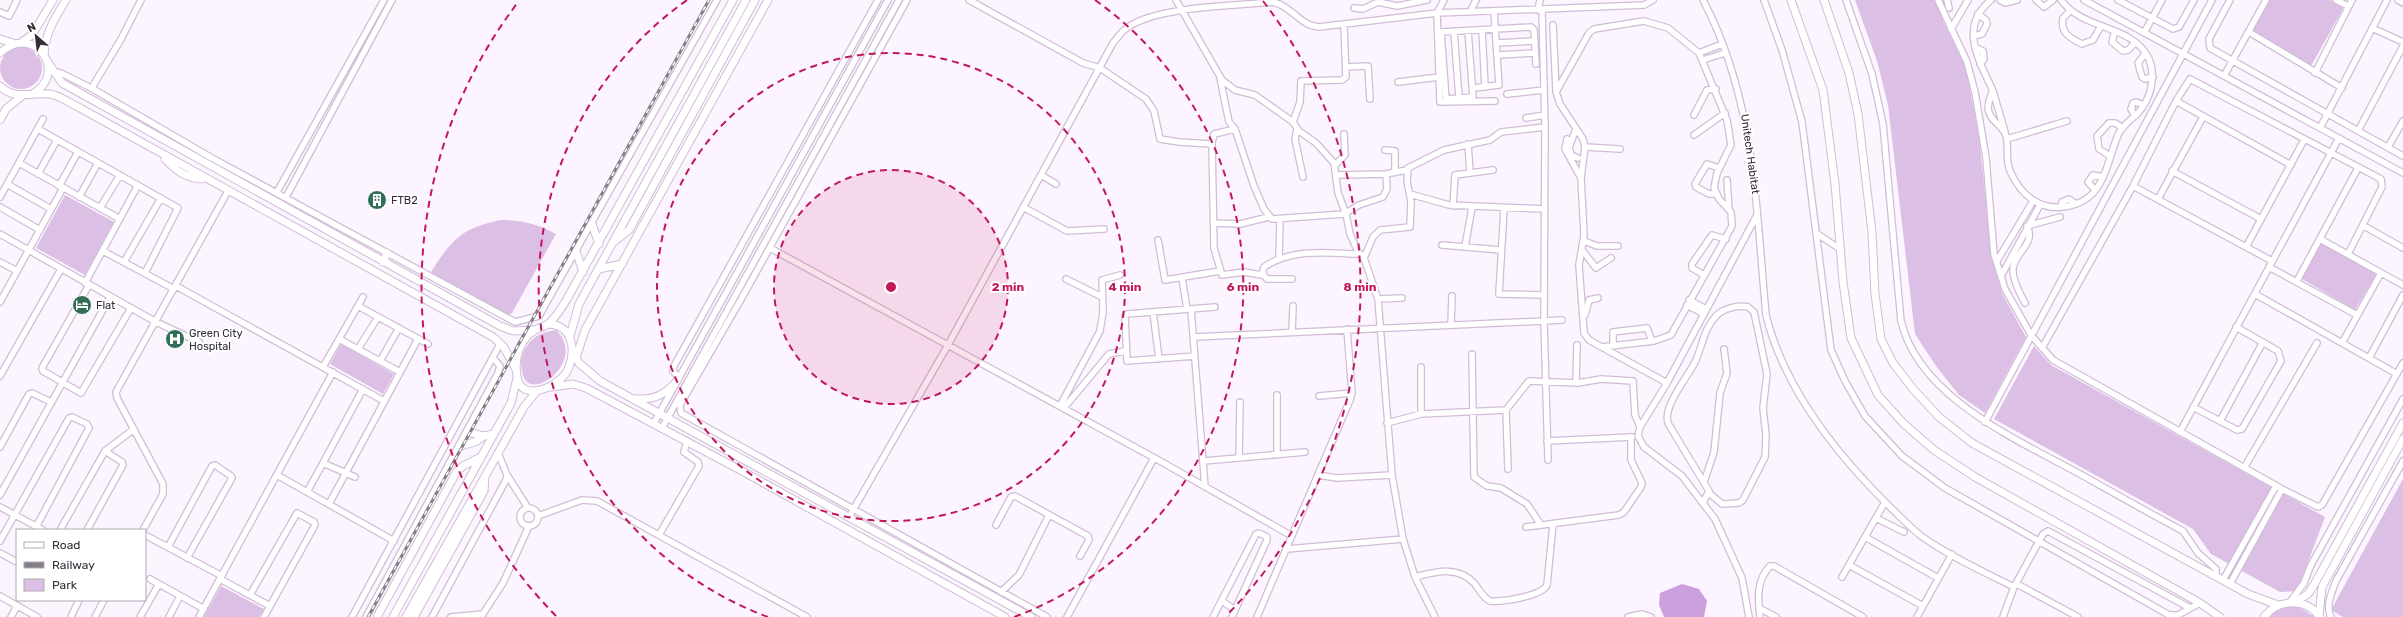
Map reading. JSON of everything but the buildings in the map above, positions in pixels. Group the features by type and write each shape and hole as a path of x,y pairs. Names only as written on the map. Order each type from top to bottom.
{"street":[{"path":"0,12 9,16 17,0"},
{"path":"22,42 32,35 53,0"},
{"path":"0,120 6,109 42,86 48,76 45,41 48,31 66,0"},
{"path":"93,89 141,0"},
{"path":"277,192 384,0"},
{"path":"286,197 392,0"},
{"path":"53,72 61,73 93,89 210,157 515,322 538,317 592,224 717,0"},
{"path":"548,324 567,299 599,244 733,0"},
{"path":"570,336 576,311 746,0"},
{"path":"614,242 629,230 755,0"},
{"path":"548,388 564,377 585,330 768,0"},
{"path":"678,380 673,371 674,366 878,0"},
{"path":"654,424 888,0"},
{"path":"662,428 899,0"},
{"path":"907,0 770,248 680,405 679,410 687,417 852,510 1047,617"},
{"path":"969,0 1083,63 1100,68 1146,99 1154,111 1160,139 1212,144"},
{"path":"1176,0 1220,78 1229,122 1234,129 1254,186 1269,217 1274,220 1280,220 1346,214 1359,205 1383,197 1387,190 1386,174"},
{"path":"1354,8 1363,9 1378,2 1397,6 1427,0"},
{"path":"1444,0 1437,13 1441,103 1495,101"},
{"path":"1470,12 1476,0"},
{"path":"1540,0 1545,127 1544,321 1548,460"},
{"path":"849,517 948,345 1114,43 1127,27 1140,21 1182,11 1273,2 1284,5 1312,27 1344,25 1437,13 1494,12 1644,5 1652,0"},
{"name":"Unitech Habitat","path":"1704,0 1725,52 1744,111 1752,153 1766,316 1772,340 1784,367 1814,416 1860,475 1884,502 1923,538 2078,617"},
{"path":"1764,0 1798,99 1831,350 1845,381 1865,416 1902,456 1945,488 2171,616 2178,615 2200,603"},
{"path":"1791,0 1823,90 1835,184 1840,249 1851,338 1878,395 1903,423 1934,450 1975,477 2200,603 2220,617"},
{"path":"1824,0 1850,73 1856,107 1872,232 1875,294 1879,334 1893,363 1913,389 1939,417 1972,443 2248,594 2278,605"},
{"path":"1846,0 1872,74 1883,124 1902,326 1910,345 1926,368 1960,404 1985,422 2184,532 2198,553 2216,569 2216,576"},
{"path":"1938,0 1967,62 1975,92 1986,158 1997,261 2005,289 2031,335 2053,360 2276,486 2317,507 2321,506 2403,363"},
{"path":"1947,0 1949,8"},
{"path":"1951,29 1968,0"},
{"path":"2000,0 2005,3 2017,0"},
{"path":"2036,0 2044,7 2053,0"},
{"path":"1988,1 1978,14 1974,26 1975,47 1980,64 1993,91 2007,139 2010,170 2020,188 2033,201 2040,205 2061,207 2062,202 2069,199 2076,204 2085,200 2095,190 2103,177 2110,156 2123,128 2144,105 2151,89 2152,77 2146,54 2135,43 2115,31 2082,19 2070,11 2061,0"},
{"path":"2084,0 2144,33 2183,52 2224,76 2403,173"},
{"path":"2118,0 2152,19 2175,29 2194,0"},
{"path":"2144,33 2162,0"},
{"path":"1985,422 2212,0"},
{"path":"2230,0 2208,44 2210,48 2403,156"},
{"path":"2224,76 2266,0"},
{"path":"2336,0 2348,6"},
{"path":"2315,73 2352,0"},
{"path":"2320,128 2387,0"},
{"path":"2398,0 2403,3"},
{"path":"2070,11 2063,18 2064,31 2067,36 2082,44 2093,40 2101,26"},
{"path":"1473,88 1485,88 1499,85 1494,12"},
{"path":"1974,36 1982,34 1987,24 1986,20 1978,14"},
{"path":"1556,92 1589,33 1598,26 1644,21 1662,25 1699,53 1716,89 1725,113 1731,145 1714,181 1716,194 1729,209 1733,218 1726,239 1688,302 1674,332 1663,338 1652,341 1602,347"},
{"path":"1293,122 1300,102 1299,82 1303,80 1342,80 1346,77 1344,25"},
{"path":"1553,25 1556,92 1560,104 1576,129 1585,147 1581,178 1584,241 1579,265 1586,337 1667,383"},
{"path":"1468,31 1473,98 1446,98 1441,33 1454,32 1495,29 1531,27 1534,30 1536,64"},
{"path":"2372,28 2403,42"},
{"path":"1482,30 1485,88"},
{"path":"2115,31 2112,42 2123,51 2128,50 2135,43"},
{"path":"1454,32 1459,98"},
{"path":"2249,32 2342,88"},
{"path":"0,40 14,43 22,42 34,45 46,58 53,72 62,83 87,99 506,329 514,331 534,330 548,324 557,324 564,328 570,336 574,355 591,375 763,471 1031,617"},
{"path":"1496,43 1534,41"},
{"path":"0,53 14,43"},
{"path":"1699,53 1722,44"},
{"path":"2358,131 2403,46"},
{"path":"1703,60 1725,52"},
{"path":"1497,55 1535,53"},
{"path":"2146,54 2138,63 2142,77 2145,79 2152,77"},
{"path":"1346,67 1368,66 1370,99"},
{"path":"1398,82 1439,77"},
{"path":"1220,78 1235,90 1255,96 1293,122 1297,130 1316,143 1335,165 1338,193 1346,214 1350,234 1362,256 1378,299 1392,475 1403,539 1415,577 1434,617"},
{"path":"2042,348 2133,186 2176,101 2192,78 2330,154 2378,178 2383,184 2364,226 2348,254"},
{"path":"0,86 17,96 54,95 434,303 493,337 500,344 516,369"},
{"path":"1694,115 1707,90 1716,89"},
{"path":"1507,94 1544,90"},
{"path":"1993,91 1988,111 1994,121 2005,132"},
{"path":"2176,101 2290,165"},
{"path":"2135,116 2131,109 2133,103 2136,102 2144,105"},
{"path":"1694,135 1725,113"},
{"path":"1526,118 1544,115"},
{"path":"2158,199 2203,117"},
{"path":"0,197 43,119"},
{"path":"2388,148 2403,120"},
{"path":"2007,139 2067,121"},
{"path":"2110,156 2099,149 2097,136 2109,123 2115,122 2123,128"},
{"path":"1336,175 1386,174 1407,170 1444,150 1490,140 1504,131 1545,127"},
{"path":"38,129 179,209 145,273"},
{"path":"1234,129 1214,134 1212,144 1213,223 1215,251 1220,271 1222,275 1244,272 1263,274 1267,279 1292,279"},
{"path":"1576,129 1569,147 1572,155 1578,158"},
{"path":"1297,130 1295,139 1303,177"},
{"path":"1335,165 1345,155 1344,134"},
{"path":"2180,432 2339,138"},
{"path":"1567,139 1565,149 1581,178"},
{"path":"38,174 57,140"},
{"path":"2246,247 2304,140"},
{"path":"1468,144 1470,173"},
{"path":"1585,147 1620,149"},
{"path":"1385,150 1395,151 1395,172"},
{"path":"0,302 51,209 78,152"},
{"path":"19,163 120,219"},
{"path":"79,197 98,163"},
{"path":"1716,194 1705,193 1696,187 1695,184 1707,164 1719,168"},
{"path":"2297,281 2358,168"},
{"path":"1362,256 1373,237 1380,230 1410,227 1410,194 1407,170"},
{"path":"1453,206 1455,175 1493,170"},
{"path":"2172,172 2261,219"},
{"path":"100,208 120,175"},
{"path":"1041,175 1056,184"},
{"path":"2095,190 2088,182 2093,175 2103,177"},
{"path":"1727,180 1729,209"},
{"path":"7,184 51,209"},
{"path":"131,308 83,392 81,393 43,371 42,368 138,185"},
{"path":"2133,186 2272,261"},
{"path":"144,529 164,489 163,484 116,392 228,191"},
{"path":"1410,194 1453,206 1545,209"},
{"path":"124,262 161,198"},
{"path":"1997,261 2033,201"},
{"path":"2001,276 2027,226 2040,205"},
{"path":"0,207 40,230"},
{"path":"1023,207 1067,231 1104,229"},
{"path":"1465,247 1472,207"},
{"path":"1504,208 1499,294 1544,295"},
{"path":"1749,617 1742,578 1715,519 1682,476 1644,447 1638,435 1640,427 1667,383 1757,214"},
{"path":"1213,223 1240,224 1269,217"},
{"path":"2027,226 2060,217"},
{"path":"1278,257 1280,220"},
{"path":"592,224 599,244"},
{"path":"2025,303 2013,270 2016,259 2030,240 2030,233 2027,226"},
{"path":"2364,226 2403,248"},
{"path":"1816,233 1840,249"},
{"path":"0,234 156,322 199,342"},
{"path":"1704,275 1692,268 1692,264 1712,235 1726,239"},
{"path":"2320,239 2403,285"},
{"path":"1158,240 1164,280 1220,271"},
{"path":"1584,241 1597,246 1618,246"},
{"path":"1442,245 1501,250"},
{"path":"770,248 1062,407 1292,536"},
{"path":"1582,250 1596,268 1611,258"},
{"path":"103,251 324,367 384,401"},
{"path":"576,251 582,272"},
{"path":"1263,274 1264,267 1278,257 1320,252 1362,256"},
{"path":"383,262 387,253"},
{"path":"0,262 17,271"},
{"path":"599,269 622,264"},
{"path":"2269,267 2357,315"},
{"path":"0,376 2,368 61,269"},
{"path":"2342,343 2381,273"},
{"path":"1062,407 1100,331 1102,280 1120,275"},
{"path":"1182,278 1194,336 1205,487"},
{"path":"1066,279 1102,297"},
{"path":"2254,294 2397,374"},
{"path":"2369,358 2403,295"},
{"path":"0,495 110,296"},
{"path":"1450,325 1452,296"},
{"path":"324,367 363,297"},
{"path":"1378,299 1402,298"},
{"path":"1584,323 1587,302 1591,298 1598,298"},
{"path":"718,327 740,301"},
{"path":"1688,302 1705,312"},
{"path":"358,306 428,344"},
{"path":"1292,332 1293,306"},
{"path":"1748,306 1754,312 1768,374 1763,408 1766,435 1764,462 1743,500 1739,503 1722,504 1709,493 1704,482 1669,425 1667,417 1671,403 1696,360 1702,339 1710,324 1722,311 1748,306"},
{"path":"1195,356 1127,361 1125,351 1126,314 1215,307"},
{"path":"1153,312 1159,359"},
{"path":"358,349 378,317"},
{"path":"1194,336 1562,320"},
{"path":"2193,407 2237,430 2242,429 2275,372 2281,360 2281,356 2263,342 2236,327"},
{"path":"380,361 399,328"},
{"path":"1613,345 1613,332 1647,328 1652,341"},
{"path":"1257,617 1352,393 1347,329"},
{"path":"534,330 522,344 515,360 517,378 520,385 526,389 536,392"},
{"path":"340,338 400,372"},
{"path":"329,504 418,339"},
{"path":"2220,421 2263,342"},
{"path":"2244,468 2317,343"},
{"path":"352,617 500,344"},
{"path":"1576,383 1577,346"},
{"path":"1704,482 1714,452 1720,393 1727,372 1724,349"},
{"path":"1062,407 1109,354 1125,351"},
{"path":"1472,354 1474,477 1487,486 1502,488 1527,504 1534,511 1541,525"},
{"path":"366,617 468,432 498,373 500,366 493,358"},
{"path":"1421,367 1421,414"},
{"path":"200,617 333,372"},
{"path":"393,617 511,403 517,378"},
{"path":"1508,469 1506,410 1527,382 1576,383 1601,379 1633,381 1635,415 1640,427"},
{"path":"633,399 660,397 678,380"},
{"path":"406,617 524,407 536,392 548,388 573,384 586,388 687,441 1005,617"},
{"path":"307,492 363,389"},
{"path":"0,447 29,394 32,393 51,402"},
{"path":"1319,396 1352,393"},
{"path":"1277,395 1277,455"},
{"path":"2293,602 2304,583 2311,565 2403,399"},
{"path":"1239,458 1240,402"},
{"path":"1387,423 1421,414 1506,410"},
{"path":"0,541 70,416 87,424 89,428 36,526"},
{"path":"682,426 687,417"},
{"path":"2264,617 2278,605 2293,602 2308,594 2403,423"},
{"path":"61,529 105,451 134,429"},
{"path":"468,432 484,436"},
{"path":"460,446 475,442 484,436 494,434"},
{"path":"1547,440 1630,437 1638,435"},
{"path":"1526,527 1607,518 1624,512 1641,487 1642,483 1631,460 1630,437"},
{"path":"2320,617 2322,588 2403,439"},
{"path":"659,535 699,466 698,462 684,452 687,441"},
{"path":"88,529 122,465 122,462 105,451"},
{"path":"1204,461 1305,452"},
{"path":"451,617 482,615 503,583 529,526 537,522 538,516 533,509 528,508 507,475 498,453"},
{"path":"377,617 458,471 463,466 481,457"},
{"path":"1067,617 1154,458"},
{"path":"2331,617 2329,611 2331,596 2336,581 2403,461"},
{"path":"763,471 768,462"},
{"path":"323,463 355,477"},
{"path":"168,547 212,466 215,465 232,478 187,558"},
{"path":"277,475 394,541"},
{"path":"432,617 506,480 507,475"},
{"path":"1318,475 1337,478 1392,475"},
{"path":"414,617 484,491 485,476"},
{"path":"2223,580 2276,486"},
{"path":"2230,584 2282,489"},
{"path":"1703,503 1709,493"},
{"path":"996,525 1013,496 1088,536 1089,540 1080,556"},
{"path":"538,516 582,500 597,502 807,617"},
{"path":"1842,577 1884,502"},
{"path":"0,507 40,529"},
{"path":"528,508 521,513 520,519 523,524 529,526"},
{"path":"250,595 296,515 299,513 316,524 264,617"},
{"path":"1001,592 1019,575 1049,515"},
{"path":"1876,518 1904,532"},
{"path":"1415,577 1440,571 1454,571 1474,582 1485,598 1490,601 1536,594 1545,589 1547,584 1553,524"},
{"path":"2003,617 2015,585 2045,531 2051,531 2190,608"},
{"path":"1213,617 1256,534 1259,533 1267,537 1267,540 1232,617"},
{"path":"146,536 270,606"},
{"path":"1865,537 1938,578"},
{"path":"1287,549 1403,539"},
{"path":"0,553 16,561"},
{"path":"1917,617 1952,554"},
{"path":"1849,565 1923,606"},
{"path":"1760,617 1758,586 1770,566 1774,566 1863,617"},
{"path":"150,579 204,609"},
{"path":"140,617 159,584"},
{"path":"0,596 37,617"},
{"path":"169,617 180,596"},
{"path":"70,617 78,601"},
{"path":"95,617 103,601"},
{"path":"1222,601 1236,610"},
{"path":"2293,602 2307,606 2320,617"},
{"path":"11,617 17,606"},
{"path":"1759,608 1776,617"},
{"path":"1628,617 1642,614 1651,617"}],"green space":[{"path":"1855,0 1935,0 1944,23 1966,68 1979,137 1992,259 2002,293 2026,337 1985,413 1959,395 1936,366 1915,334 1888,105 1877,61"},
{"path":"2268,0 2330,0 2344,7 2311,66 2251,32"},
{"path":"21,47 36,53 42,68 36,83 21,89 6,83 0,68 6,53"},
{"path":"65,195 114,222 85,275 36,248"},
{"path":"501,220 530,223 556,234 512,313 508,315 431,272 452,243 467,231"},
{"path":"2321,243 2377,273 2355,310 2302,279"},
{"path":"556,330 564,342 565,354 562,365 554,375 545,381 536,384 528,383 521,368 524,351 530,342 537,336"},
{"path":"341,344 394,374 383,394 330,364"},
{"path":"2034,346 2051,365 2325,517 2297,591 2280,592 2211,554 2193,529 1994,419"},
{"path":"2403,479 2403,617 2343,617 2331,610"},
{"path":"221,586 264,609 259,617 204,617"},
{"path":"2288,606 2299,607 2315,617 2269,617 2279,609"}],"shaded area":[{"path":"1682,584 1699,589 1707,601 1704,617 1664,617 1659,605 1660,593"}],"railway":[{"path":"368,617 709,0"}],"place":[{"name":"FTB2","path":"377,200"},
{"name":"Flat","path":"82,305"},
{"name":"Green City Hospital","path":"175,339"}]}
